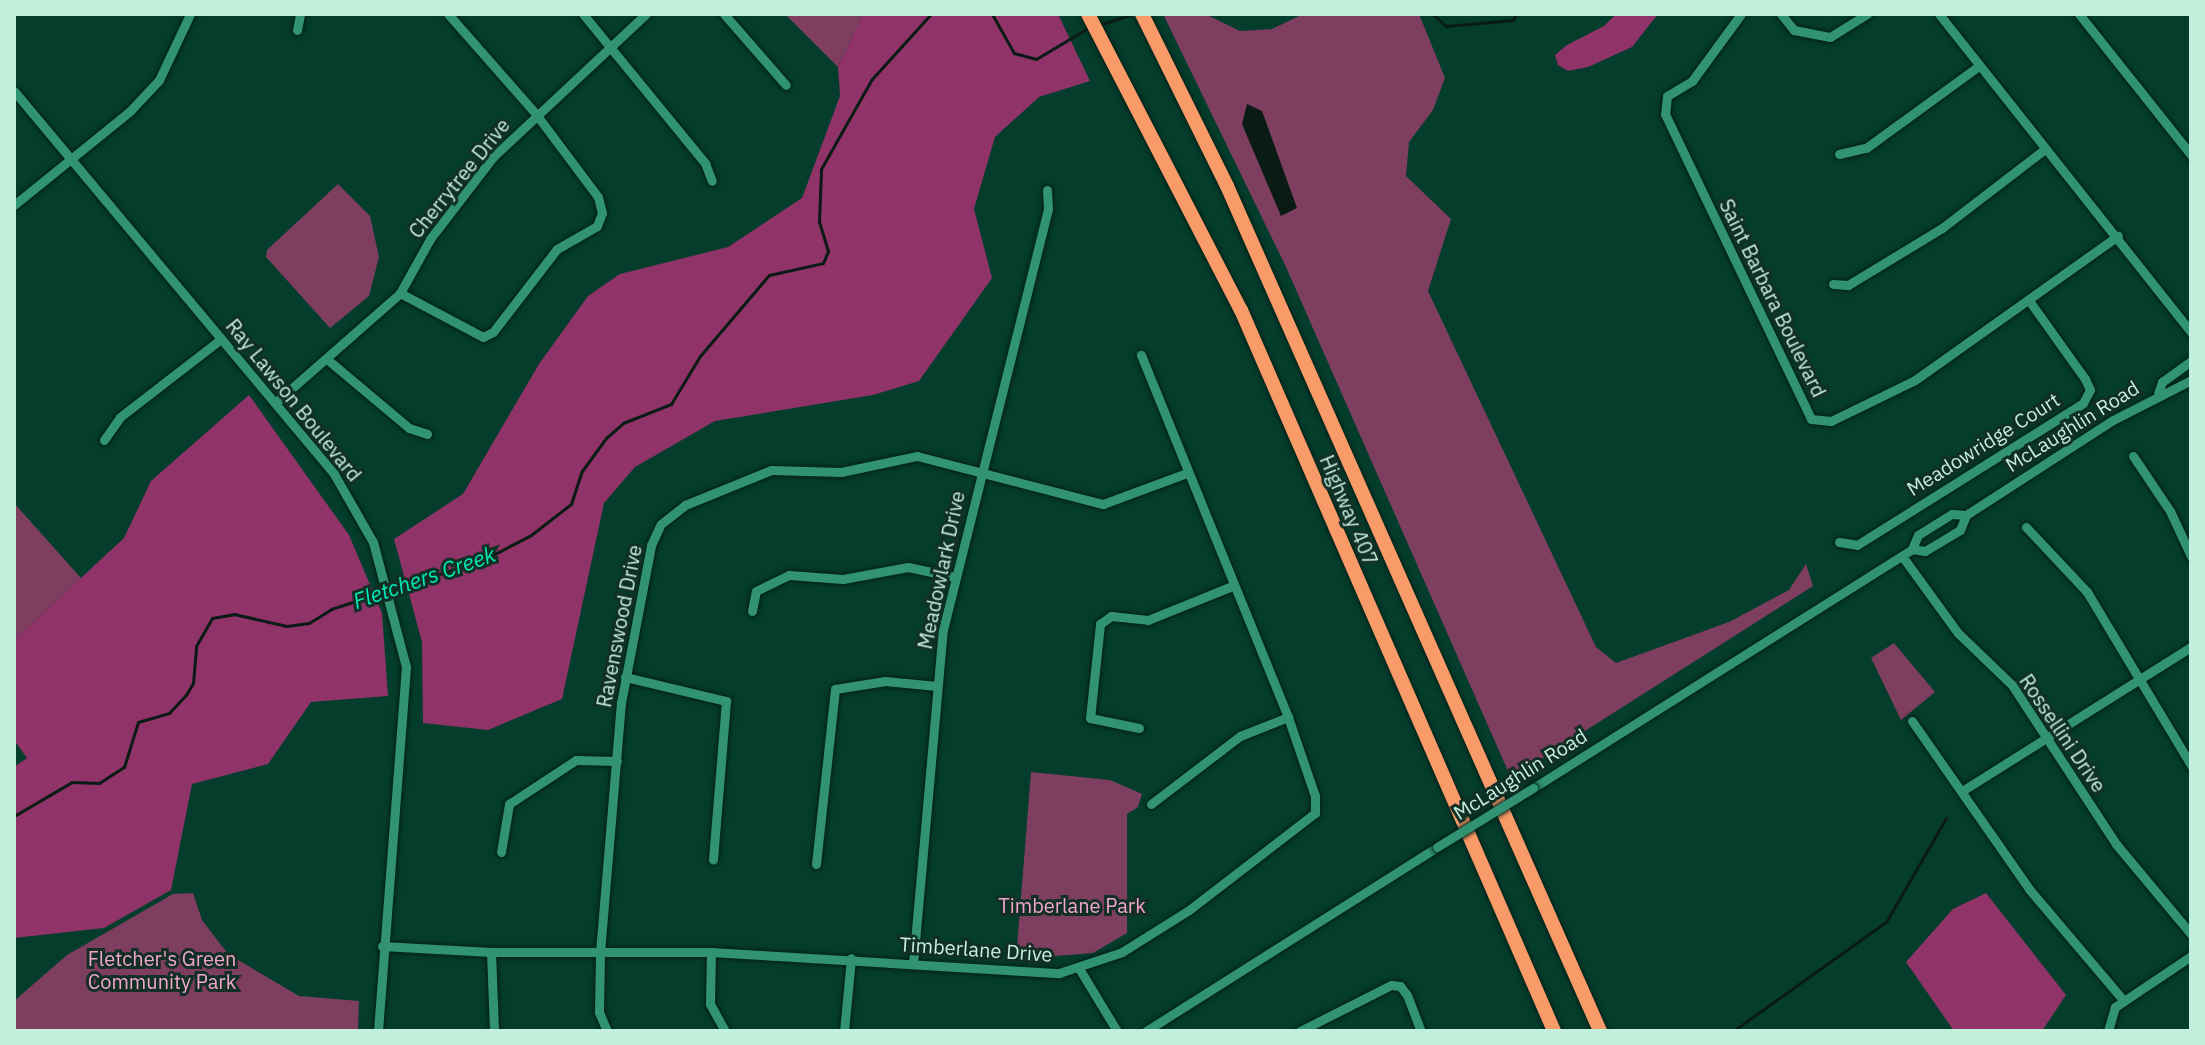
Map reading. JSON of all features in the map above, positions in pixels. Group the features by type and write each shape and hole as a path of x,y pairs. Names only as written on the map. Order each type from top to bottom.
{"highway":[{"name":"Highway 407","path":"1088,14 1241,310 1554,1031"},
{"name":"Highway 407","path":"1142,14 1227,186 1600,1031"}],"street":[{"path":"14,205 70,160 159,80 190,14"},
{"path":"297,30 300,14"},
{"path":"400,293 483,337 493,332 557,249 597,226 602,213 598,197 536,114 448,14"},
{"path":"583,14 705,163 712,181"},
{"name":"Cherrytree Drive","path":"275,403 328,360 400,293 430,239 493,157 646,14"},
{"path":"724,14 786,85"},
{"name":"Saint Barbara Boulevard","path":"1741,14 1692,81 1667,96 1665,114 1811,419 1831,421 1915,380 2030,302 2118,236"},
{"path":"1781,14 1794,30 1830,37 1867,14"},
{"path":"1939,14 2118,236 2191,332"},
{"path":"2079,14 2191,155"},
{"path":"1839,154 1866,148 1979,66"},
{"name":"Ray Lawson Boulevard","path":"14,91 354,502 384,574 406,667 382,946 378,1031"},
{"path":"1833,284 1848,285 1942,228 2045,149"},
{"name":"Meadowlark Drive","path":"913,964 937,686 955,577 1048,209 1047,190"},
{"name":"Meadowridge Court","path":"1839,542 1857,545 2083,403 2090,390 2085,379 2030,302"},
{"path":"104,440 120,417 221,339"},
{"name":"Timberlane Drive","path":"382,946 491,952 711,952 851,958 1028,974 1080,970 1128,949 1189,910 1315,813 1315,796 1288,717 1232,586 1141,355"},
{"path":"328,360 409,428 427,434"},
{"name":"McLaughlin Road","path":"2158,394 2162,382 2191,361"},
{"name":"McLaughlin Road","path":"1912,549 1925,551 1960,530 1966,515 2158,394 2169,395 2191,380"},
{"name":"Ravenswood Drive","path":"607,1031 599,1012 600,952 625,677 651,545 661,524 685,505 771,470 841,472 917,456 981,476 1103,504 1187,473"},
{"path":"2133,456 2170,511 2191,556"},
{"name":"McLaughlin Road","path":"1146,1031 1902,556 1912,549 1918,535 1952,514 1966,515"},
{"path":"2026,527 2087,592 2136,679 2191,765"},
{"name":"Rossellini Drive","path":"1902,556 1958,633 2012,685 2116,844 2191,934"},
{"path":"752,611 756,591 789,575 843,579 908,567 955,577"},
{"path":"1139,728 1090,718 1100,624 1111,616 1148,620 1232,586"},
{"path":"1962,791 2044,736 2191,647"},
{"path":"625,677 726,701 713,859"},
{"path":"816,864 835,689 885,681 937,686"},
{"path":"1151,804 1240,736 1288,717"},
{"path":"1912,721 2029,889 2124,1001"},
{"path":"501,852 509,804 576,760 617,761"},
{"path":"491,952 494,1031"},
{"path":"711,952 710,1004 725,1031"},
{"path":"2108,1031 2110,1015 2124,1001 2191,956"},
{"path":"844,1031 851,958"},
{"path":"1080,970 1117,1031"},
{"path":"1300,1031 1391,985 1400,986 1407,995 1421,1031"}],"green space":[{"path":"785,14 863,14 838,67"},
{"path":"1163,14 1205,14 1240,31 1272,29 1303,14 1419,14 1445,78 1433,110 1409,142 1406,176 1451,219 1428,291 1596,647 1616,663 1729,622 1789,590 1806,564 1813,586 1511,778 1286,267"},
{"path":"338,184 370,216 379,257 369,296 330,328 266,257 267,250"},
{"path":"14,503 81,578 14,640"},
{"path":"1894,643 1935,692 1901,720 1871,658"},
{"name":"Timberlane Park","path":"1031,772 1110,780 1142,794 1138,807 1127,814 1127,933 1093,953 1016,959"},
{"name":"Fletcher's Green Community Park","path":"193,893 202,920 228,954 299,996 359,1001 358,1031 14,1031 14,1001 67,955 173,894"}],"shaded area":[{"path":"863,14 1058,14 1090,81 1039,97 995,137 974,209 992,278 919,381 873,395 715,421 635,467 604,503 562,699 488,730 423,723 422,642 394,539 463,494 539,364 588,296 620,274 728,247 802,198 840,96 838,67"},
{"path":"1616,14 1658,14 1632,47 1588,67 1568,71 1558,65 1555,55 1567,45 1604,26"},
{"path":"1247,104 1262,111 1297,208 1281,216 1242,124"},
{"path":"249,395 349,535 382,613 388,696 311,702 268,764 192,784 171,890 104,928 14,938 14,767 27,758 14,740 14,640 124,538 151,481"},
{"path":"1986,893 2066,995 2042,1031 1954,1031 1906,962 1953,909"}],"waterway":[{"name":"Fletchers Creek","path":"14,816 72,782 99,783 124,767 138,722 169,713 186,695 193,683 196,646 212,618 234,614 287,626 309,623 331,609 483,560 531,535 571,504 582,471 606,438 623,423 671,404 700,356 769,275 823,263 828,251 819,222 821,169 872,79 931,14"},
{"name":"Fletchers Creek","path":"992,14 1014,53 1036,59 1088,28"},
{"name":"Fletchers Creek","path":"1099,25 1133,14"},
{"name":"Fletchers Creek","path":"1433,14 1446,26 1513,20 1516,14"},
{"path":"1733,1031 1886,922 1946,818"}]}
